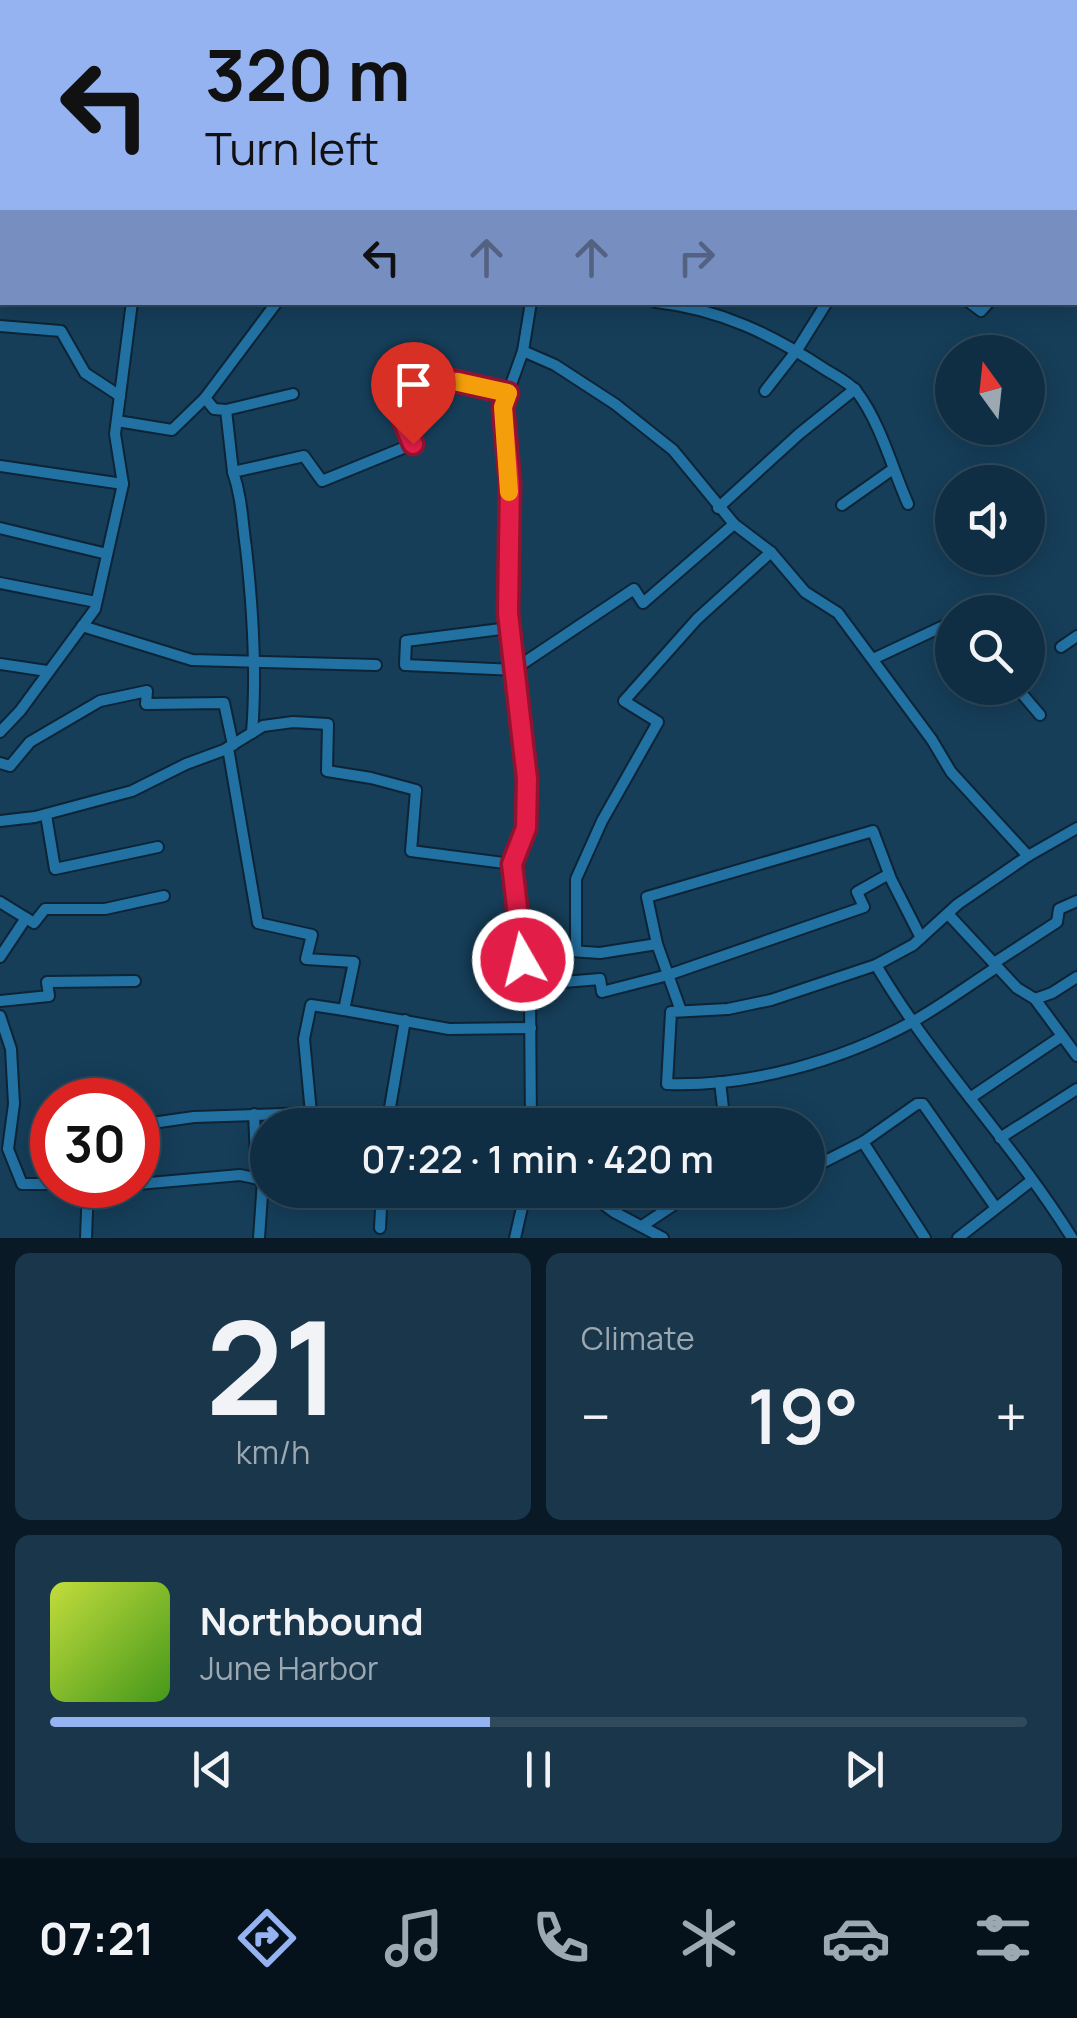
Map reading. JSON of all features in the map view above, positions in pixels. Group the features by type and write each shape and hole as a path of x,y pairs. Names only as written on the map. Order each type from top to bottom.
{"street":[{"path":"0,732 20,710 96,602 123,484 115,434 132,305"},
{"path":"116,421 172,430 205,398 276,305"},
{"path":"530,305 522,351 503,407 510,483 509,628 527,779 526,828 512,864 531,1028 531,1108"},
{"path":"670,305 753,326 855,389 908,504"},
{"path":"765,391 825,305"},
{"path":"0,326 61,331 84,372 120,396"},
{"path":"522,351 554,365 615,404 672,450 734,524 770,552 805,592 838,613 951,772 1028,856"},
{"path":"234,472 304,456 322,480 413,444 390,389 442,378 508,393"},
{"path":"718,508 855,389"},
{"path":"205,398 214,409 226,410 293,394"},
{"path":"226,410 234,472 242,499 256,661 252,733"},
{"path":"0,466 123,484"},
{"path":"842,505 893,470"},
{"path":"509,628 406,641 405,664 513,670 634,589 643,603 734,524"},
{"path":"0,528 107,554"},
{"path":"576,951 576,879 602,821 658,722 624,701 697,619 770,552"},
{"path":"0,583 96,602"},
{"path":"82,626 192,660 376,665"},
{"path":"873,659 935,630"},
{"path":"1061,646 1077,636"},
{"path":"0,664 47,672"},
{"path":"0,764 10,766 30,742 100,701 146,692 146,704 224,703 258,923 312,935 306,959 354,962 344,1010"},
{"path":"1032,705 1040,714"},
{"path":"0,821 46,815 132,792 174,769 231,746 263,726 294,722 328,724 326,771 416,790 411,851 512,864"},
{"path":"46,815 55,869 158,847"},
{"path":"1077,828 1028,856 958,904 921,938 876,965 771,1000 728,1009 671,1012 667,1084 704,1086 795,1068 912,1022 1057,922 1059,909 1077,901"},
{"path":"681,1011 657,944 648,897 873,831 889,874 921,938"},
{"path":"527,985 600,979 602,992 668,975 864,907 857,892 889,874"},
{"path":"0,902 34,923 45,910 105,908 164,896"},
{"path":"950,915 1017,988 1035,999 1077,1056"},
{"path":"0,958 26,918"},
{"path":"523,960 555,950 600,953 657,944"},
{"path":"876,965 912,1022 1072,1238"},
{"path":"1035,999 1077,976"},
{"path":"0,1001 48,996 48,982 136,981"},
{"path":"311,1108 304,1039 310,1005 449,1028 531,1028"},
{"path":"0,1016 11,1050 13,1098 8,1149 22,1184 30,1184"},
{"path":"390,1108 404,1020"},
{"path":"970,1098 1062,1036"},
{"path":"720,1082 723,1108"},
{"path":"1000,1138 1077,1089"},
{"path":"0,1098 13,1098"},
{"path":"825,1161 862,1142 918,1104 926,1105 996,1208"},
{"path":"160,1122 250,1114"},
{"path":"862,1142 925,1238"},
{"path":"160,1182 250,1177"},
{"path":"966,1236 1031,1180"},
{"path":"86,1238 87,1208"},
{"path":"259,1238 261,1208"},
{"path":"380,1228 381,1208"},
{"path":"516,1238 522,1208"},
{"path":"609,1208 663,1238"},
{"path":"642,1226 669,1208"}],"slow traffic":[{"path":"458,382 508,393 503,407 509,492"}],"route":[{"path":"413,444 390,389 442,378 508,393 503,407 510,483 508,613 527,779 526,828 512,864 523,960"}]}
